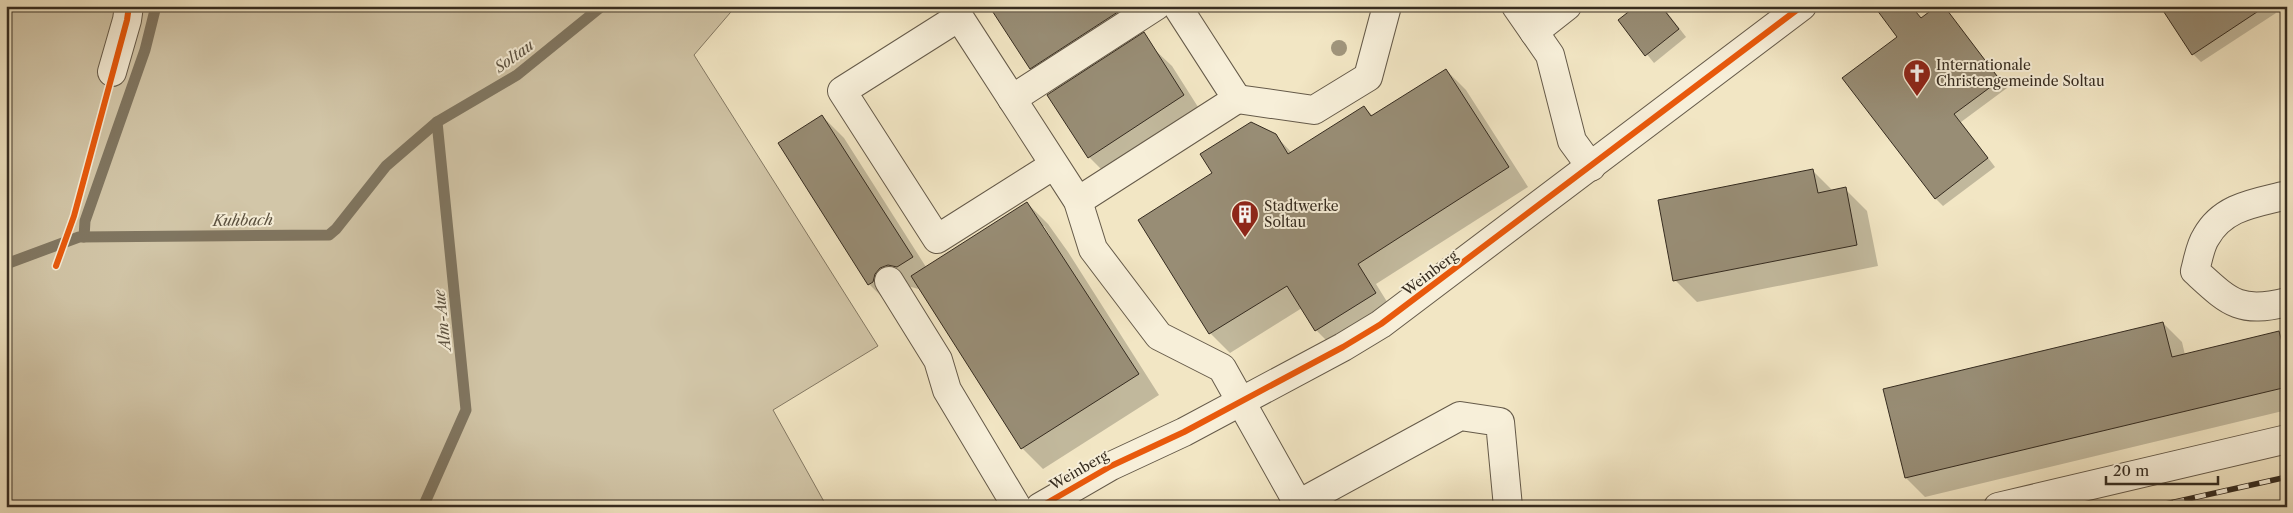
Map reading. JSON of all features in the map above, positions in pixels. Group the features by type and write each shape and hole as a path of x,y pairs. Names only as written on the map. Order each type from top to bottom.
{"street":[{"path":"112,72 127,20 128,6"},
{"path":"1078,201 1237,99 1314,110 1368,77 1387,6"},
{"path":"1516,6 1550,55 1572,141 1591,167"},
{"path":"1534,32 1567,6"},
{"name":"Weinberg","path":"1040,507 1110,466 1184,432 1343,348 1381,324 1802,6"},
{"path":"1012,99 1177,8 1237,99"},
{"path":"1054,165 937,239 842,91 964,12 1012,99 1078,201 1093,249 1159,336 1222,368 1297,506 1460,416 1500,422 1508,507"},
{"path":"2287,195 2234,208 2218,220 2205,238 2195,271 2224,298 2244,307 2272,306 2287,302"},
{"path":"889,281 938,360 947,390 1017,507"},
{"path":"1998,507 2287,440"}],"shaded area":[{"path":"6,6 736,6 694,55 878,346 773,410 827,507 6,507"}],"building":[{"path":"989,6 1127,6 1030,69"},
{"path":"1636,6 1661,6 1679,29 1645,56 1618,20"},
{"name":"Internationale Christengemeinde Soltau","path":"1874,6 1911,6 1921,18 1937,6 1944,6 2000,80 1954,114 1988,158 1935,199 1842,78 1897,37"},
{"path":"2160,6 2266,6 2192,55"},
{"path":"1144,32 1184,95 1088,158 1047,95"},
{"path":"1446,69 1509,167 1358,264 1376,293 1315,331 1287,286 1209,334 1138,220 1212,173 1200,154 1251,122 1276,134 1288,154 1364,106 1371,116"},
{"path":"822,115 913,257 897,267 888,265 880,268 875,274 873,282 868,285 778,143"},
{"path":"1813,169 1818,193 1846,187 1857,245 1673,281 1658,200"},
{"path":"1027,202 1139,374 1021,449 911,276"},
{"path":"2163,322 2172,357 2279,331 2287,361 2287,387 1905,478 1883,389"}],"waterway":[{"path":"84,237 85,221 145,50 156,6"},
{"name":"Kuhbach","path":"6,264 79,237 329,235 336,229 386,166 437,122 517,75 602,6"},
{"name":"Alm-Aue","path":"423,507 466,410 437,122"}],"railway":[{"path":"2152,507 2287,477"}],"cycle path":[{"path":"56,266 74,216 127,20 129,6"},
{"path":"1040,507 1111,466 1184,432 1343,347 1381,324 1802,6"}],"place":[{"name":"Internationale Christengemeinde Soltau","path":"1917,97"},
{"name":"Stadtwerke Soltau","path":"1245,238"}],"water label":[{"name":"Soltau","path":"514,56"}]}
